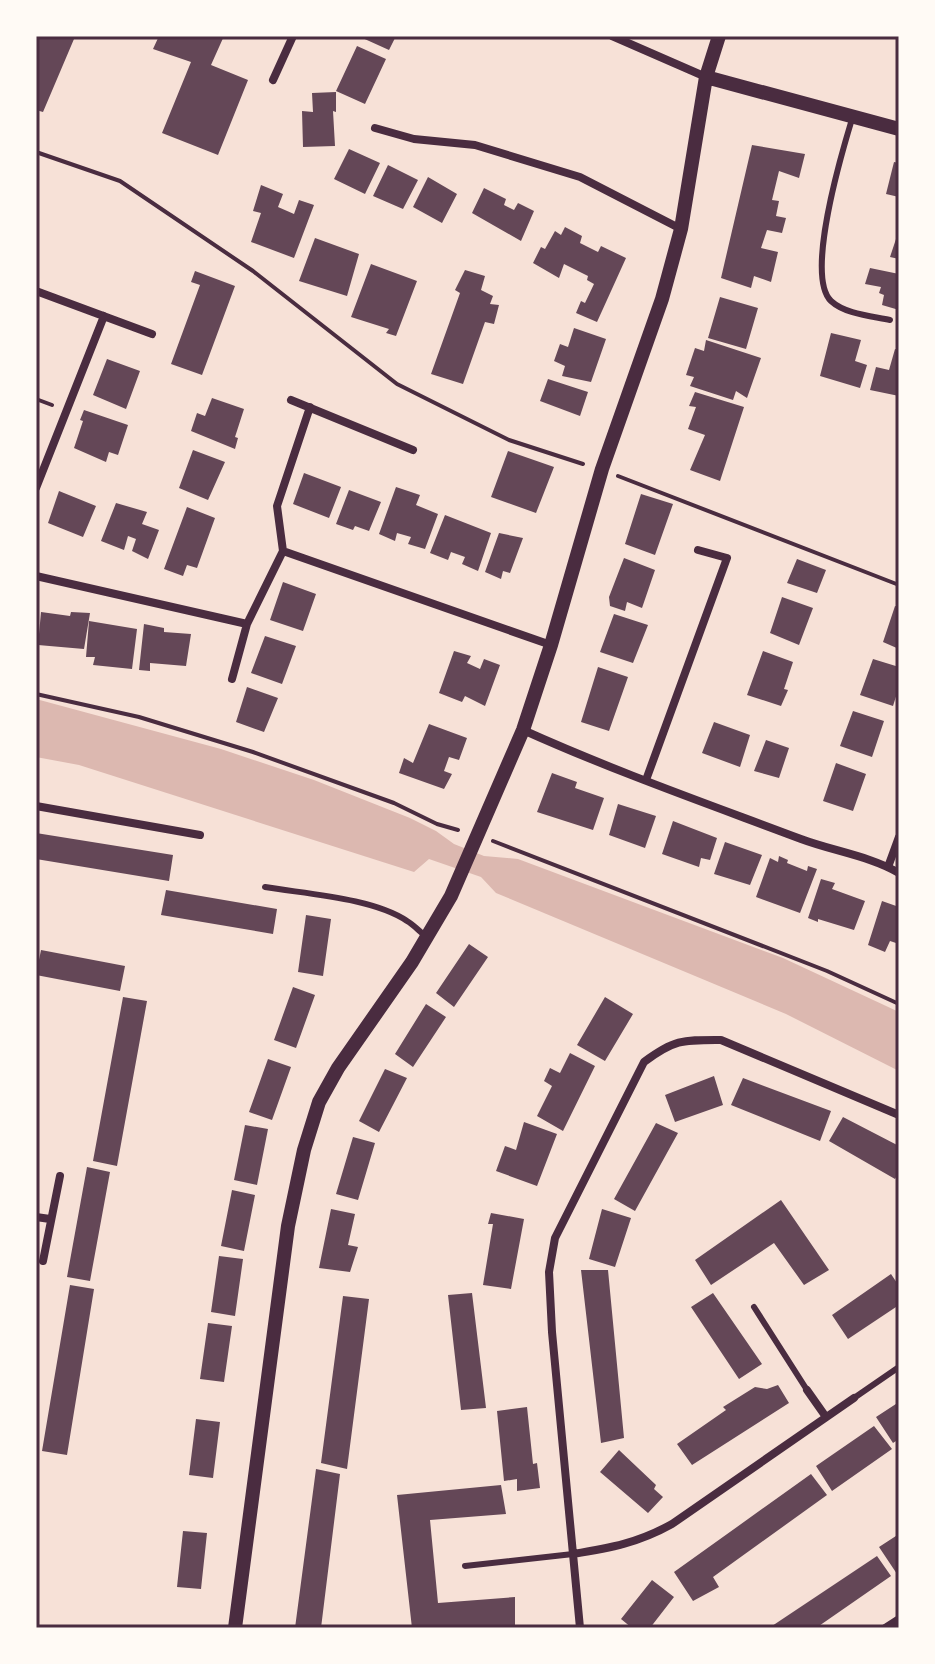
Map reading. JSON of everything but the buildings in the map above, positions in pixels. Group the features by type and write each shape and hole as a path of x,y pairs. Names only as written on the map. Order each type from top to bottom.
{"street":[{"path":"273,80 293,36"},
{"path":"612,36 706,77 899,129"},
{"path":"235,1628 285,1241 304,1150 319,1102 338,1068 412,962 451,896 523,730 602,469 662,299 681,229 706,77 719,36"},
{"path":"375,128 414,139 475,145 580,177 681,229"},
{"path":"36,291 152,334"},
{"path":"36,488 104,316"},
{"path":"291,400 413,450"},
{"path":"232,679 247,624 283,551 277,506 310,407"},
{"path":"646,780 727,558 698,550"},
{"path":"283,551 551,645"},
{"path":"36,576 247,624"},
{"path":"523,730 646,780 899,873"},
{"path":"36,806 200,835"},
{"path":"888,867 899,837"},
{"path":"580,1628 549,1272 555,1238 644,1062 667,1046 691,1040 721,1040 899,1115"},
{"path":"43,1261 60,1176"},
{"path":"36,1217 50,1219"},
{"path":"807,1390 826,1417"},
{"path":"573,1554 648,1538 854,1398"},
{"path":"885,1628 899,1619"}],"lane":[{"path":"853,115 829,210 820,276 828,299 842,308 890,320"},
{"path":"265,887 335,898 386,911 407,921 427,937"},
{"path":"754,1307 807,1390"},
{"path":"854,1398 899,1367"},
{"path":"465,1566 573,1554"}],"path":[{"path":"36,152 120,181 253,271 397,384 509,440 602,469 899,585"},
{"path":"36,694 139,717 253,752 394,803 475,839 813,965 899,1004"}],"shaded area":[{"path":"36,699 221,749 314,780 410,818 454,844 484,856 518,859 783,958 899,1012 899,1071 786,1014 496,893 481,877 429,859 414,872 79,765 36,757"}]}
